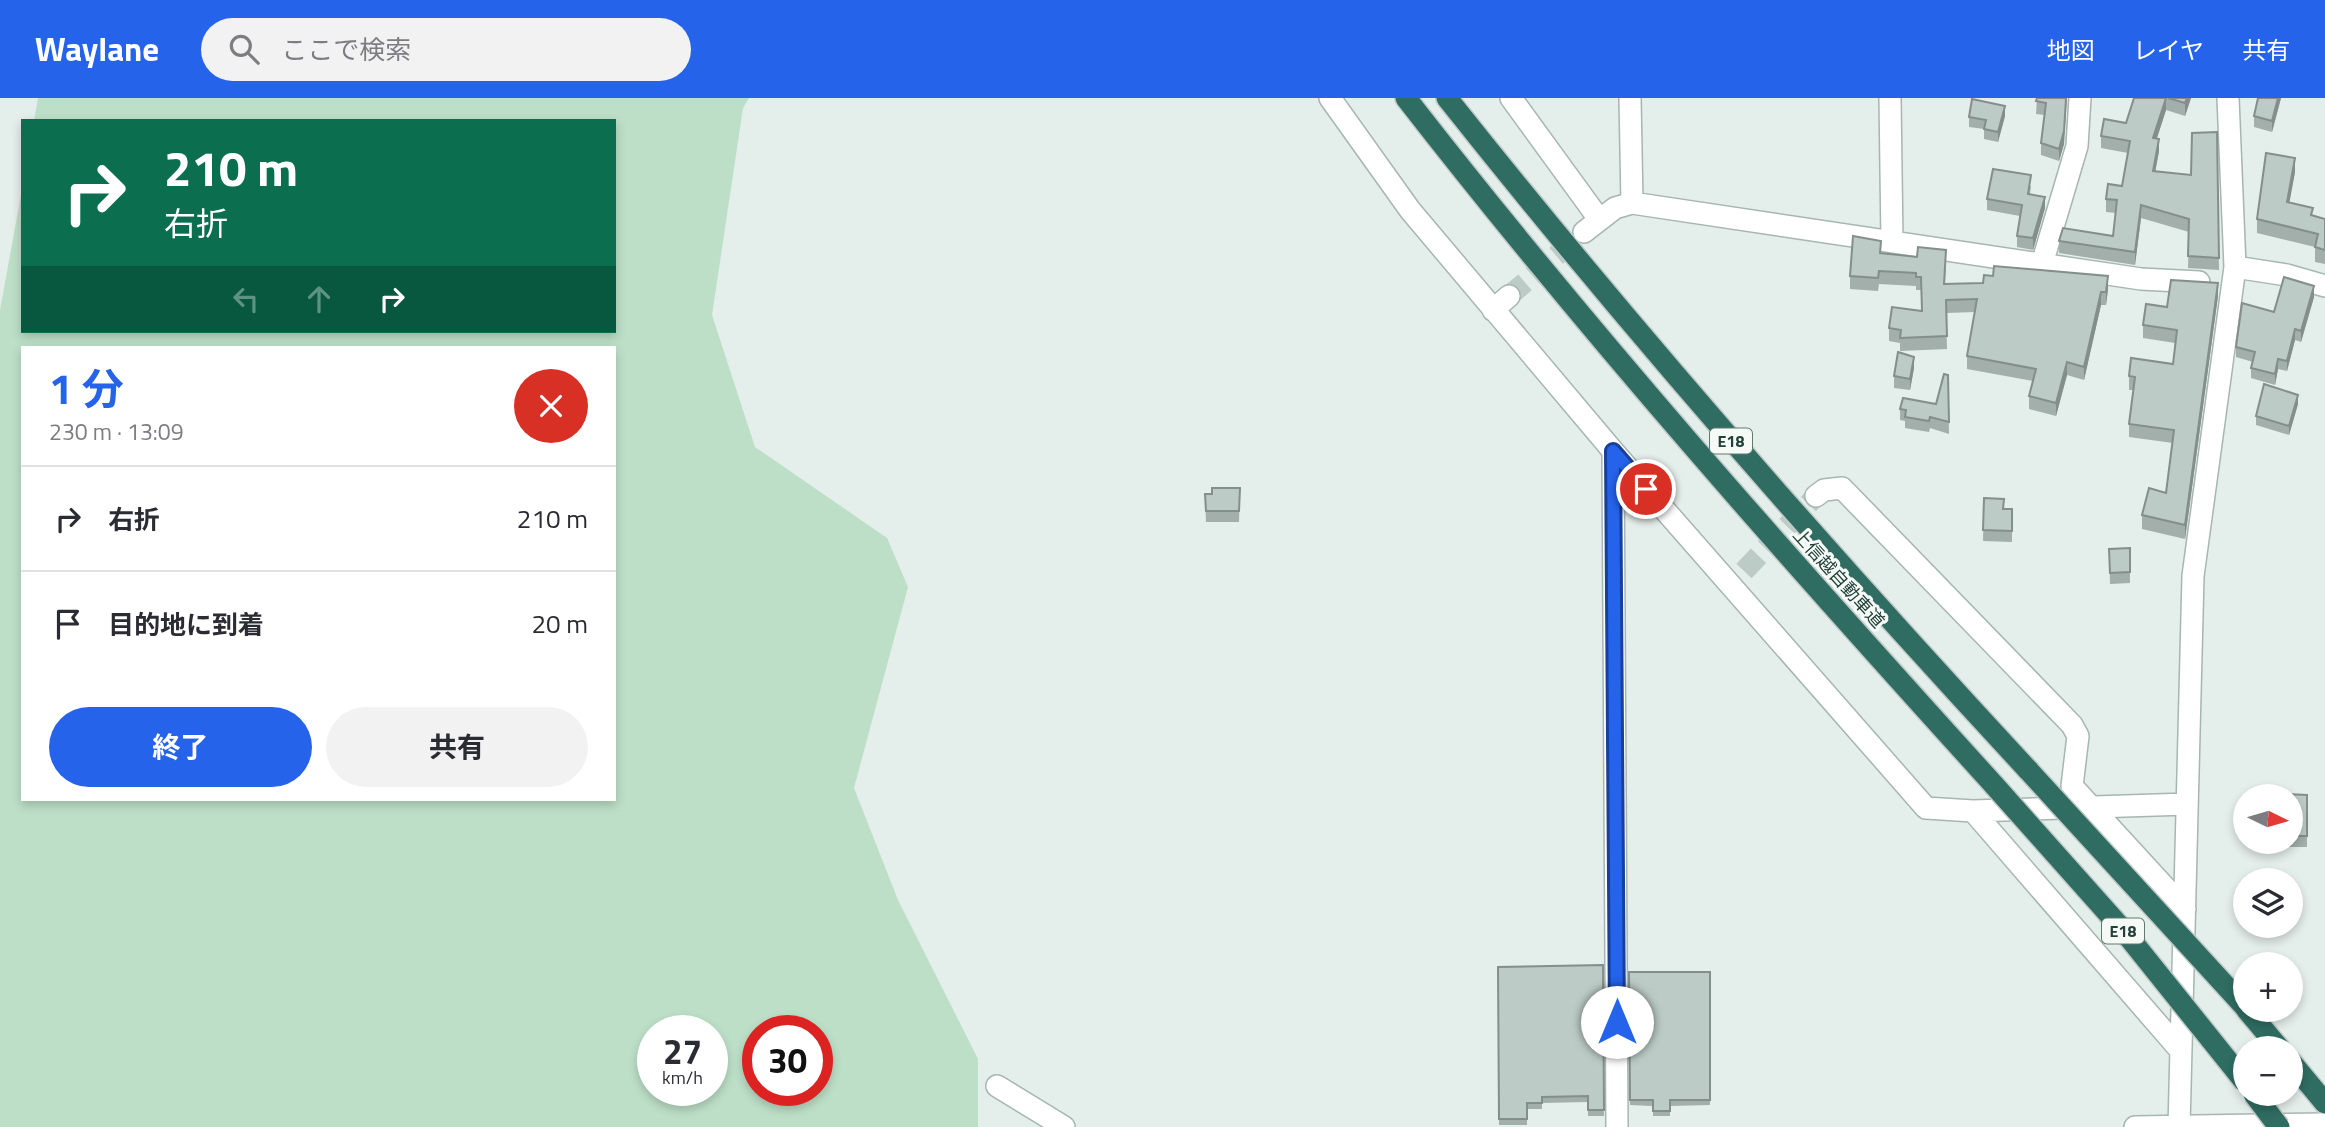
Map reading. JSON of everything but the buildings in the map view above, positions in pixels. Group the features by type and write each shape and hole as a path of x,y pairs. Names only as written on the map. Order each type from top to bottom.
{"highway":[{"name":"上信越自動車道","path":"1406,98 1550,278 1715,473 2123,930 2233,1067"},
{"name":"上信越自動車道","path":"1447,98 1578,261 1841,568 2233,995"},
{"name":"上信越自動車道","path":"2257,1022 2270,1036"},
{"path":"2303,1076 2325,1103"},
{"path":"2263,1106 2279,1127"}],"street":[{"path":"1330,98 1410,210 1501,303 1613,451 1737,577 1926,808 1973,811 2087,805 2188,804"},
{"path":"1511,98 1592,225 1615,208 1632,203 2141,279 2287,275 2325,286"},
{"path":"1630,98 1632,203"},
{"path":"1890,98 1892,242"},
{"path":"2042,264 2077,146 2080,98"},
{"path":"2179,1127 2193,576 2234,276 2228,98"},
{"path":"1613,451 1617,1127"},
{"path":"1816,496 1824,490 1842,488 2072,725 2078,736 2072,786 2185,909"},
{"path":"1973,811 2182,1051"},
{"path":"997,1086 1064,1127"},
{"path":"2135,1127 2325,1124"}],"green space":[{"path":"38,98 749,98 743,108 712,315 755,447 887,538 908,587 854,788 898,900 978,1059 978,1127 0,1127 0,310 21,195 21,333 616,333 616,119 34,119"}],"tunnel":[{"path":"1509,296 1584,232"},
{"path":"1744,571 1816,496"}],"route":[{"path":"1617,1022 1613,451 1646,489"}]}
